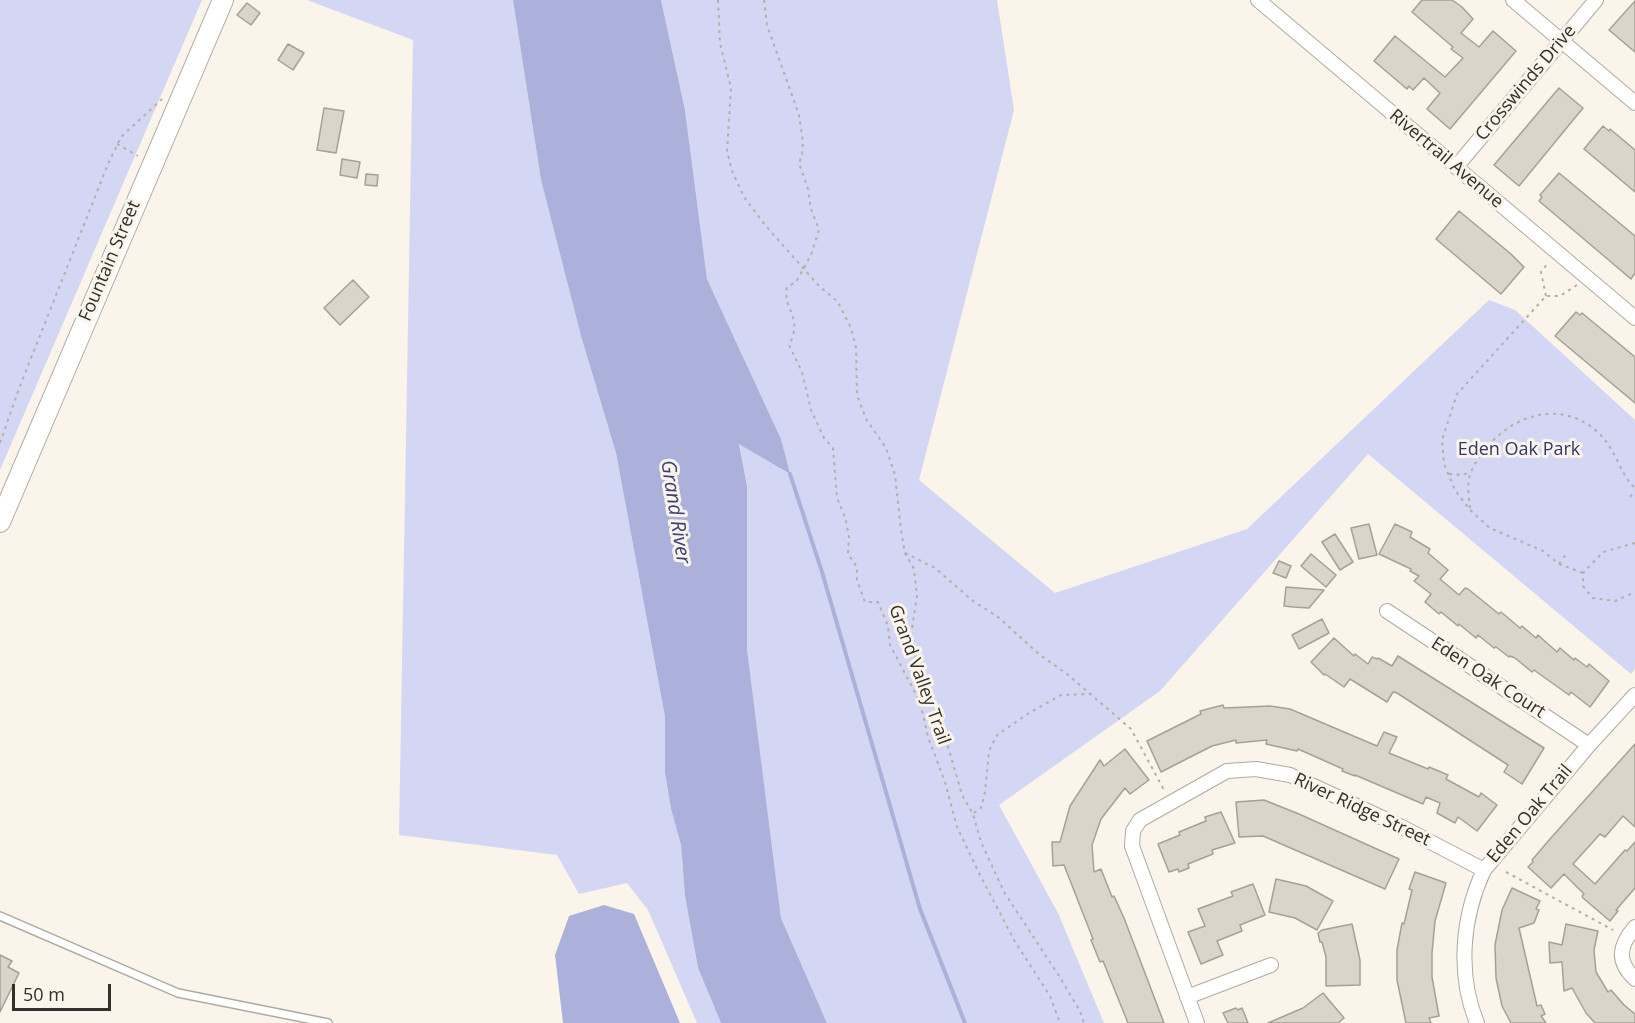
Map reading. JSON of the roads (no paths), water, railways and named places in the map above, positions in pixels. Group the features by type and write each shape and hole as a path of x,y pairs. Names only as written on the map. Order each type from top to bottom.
{"main road":[{"name":"Fountain Street","path":"0,522 223,0"}],"street":[{"name":"Rivertrail Avenue","path":"1258,0 1635,318"},
{"path":"1513,0 1635,103"},
{"name":"Crosswinds Drive","path":"1456,167 1596,0"},
{"name":"Eden Oak Court","path":"1387,611 1589,745"},
{"name":"Eden Oak Trail","path":"1477,1023 1466,988 1464,957 1466,931 1473,900 1484,870 1589,745 1635,695"},
{"name":"River Ridge Street","path":"1197,1023 1132,846 1133,831 1140,820 1227,771 1256,769 1290,776 1400,826 1484,870"},
{"path":"1635,927 1624,940 1622,951 1625,970 1635,979"},
{"path":"1187,997 1271,965"}],"lane":[{"path":"0,916 178,993 328,1023"}],"water":[{"name":"Grand River","path":"513,0 661,0 685,110 707,279 781,439 790,474 739,444 747,486 747,649 781,918 827,1023 721,1023 698,968 685,896 681,845 671,809 665,773 665,717 616,453 581,336 541,180"},
{"path":"604,905 634,914 680,1023 563,1023 555,955 569,916"}],"waterway":[{"path":"790,474 822,572 920,909 965,1023"}],"park label":[{"name":"Eden Oak Park","path":"1519,450"}]}
